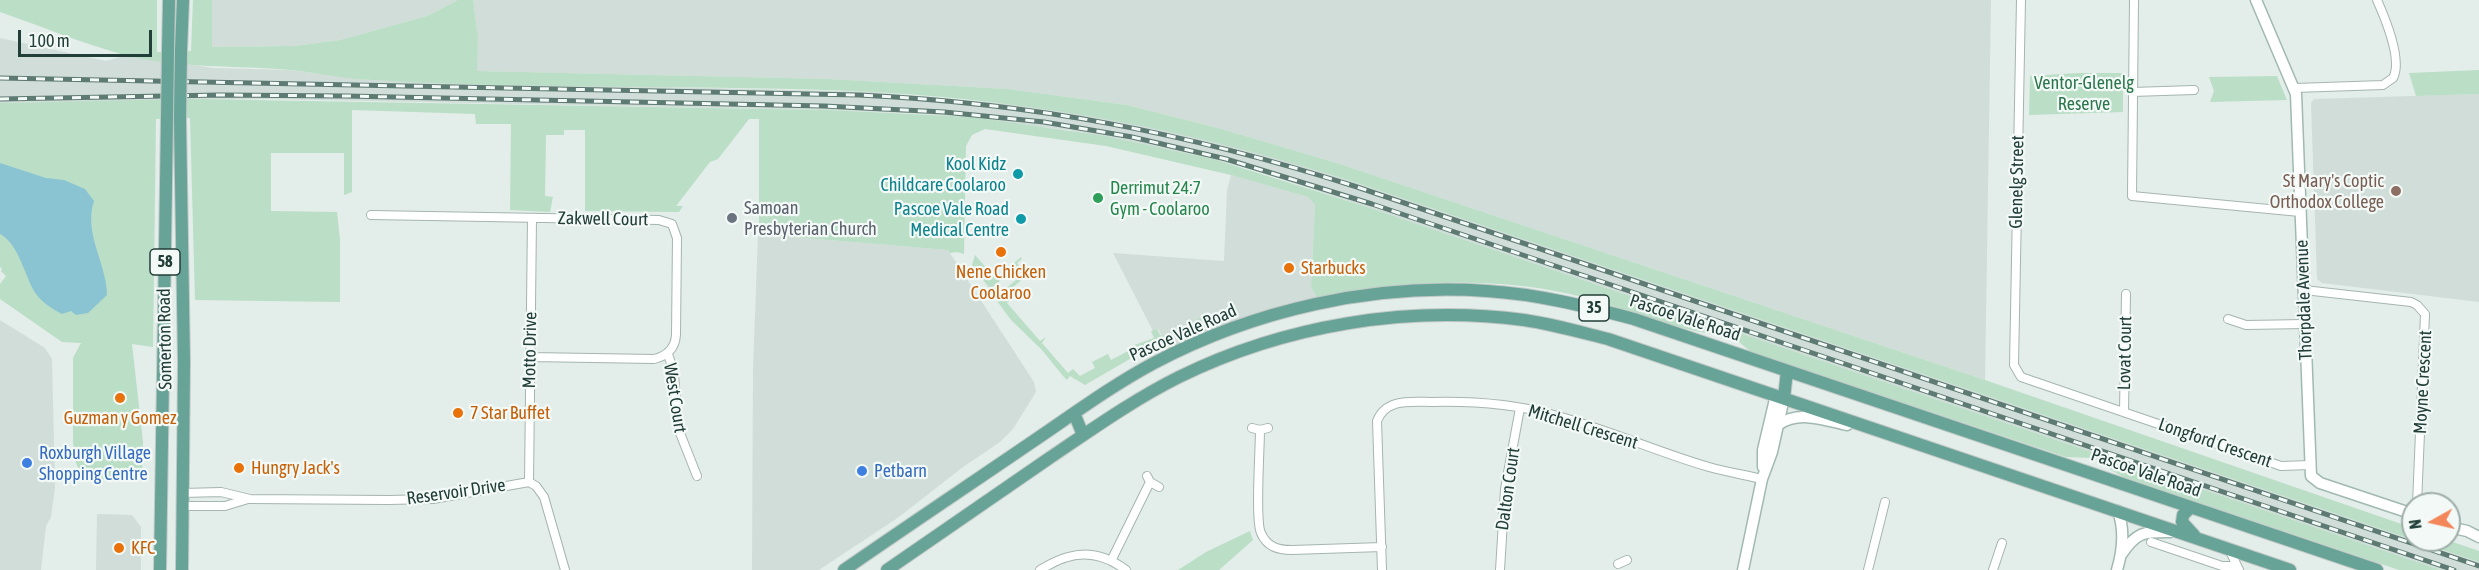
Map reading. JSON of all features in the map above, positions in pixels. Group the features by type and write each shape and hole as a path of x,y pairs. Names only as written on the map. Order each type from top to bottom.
{"main road":[{"name":"Somerton Road","path":"160,570 169,0"},
{"name":"Somerton Road","path":"182,570 184,363 180,118 183,0"},
{"name":"Pascoe Vale Road","path":"844,570 1070,416 1154,363 1256,320 1336,300 1412,291 1486,291 1565,302 1634,319 2377,570"},
{"name":"35","path":"887,570 1083,435 1176,378 1221,358 1311,330 1406,316 1469,316 1548,325 1608,339 2290,570"},
{"path":"1780,396 1787,371"},
{"path":"1070,416 1083,435"},
{"path":"161,493 183,493"},
{"path":"160,506 183,506"},
{"path":"2191,507 2183,515 2182,522 2190,533 2203,540"},
{"path":"2351,561 2365,570"}],"street":[{"name":"Glenelg Street","path":"2014,365 2021,0"},
{"path":"2134,0 2132,196 2300,212"},
{"name":"Thorpdale Avenue","path":"2256,0 2295,88 2310,465"},
{"path":"2295,88 2384,85 2393,78 2396,64 2389,30 2377,0"},
{"path":"2132,92 2194,90"},
{"name":"Zakwell Court","path":"371,215 659,220 672,224 677,238 676,335 668,354"},
{"name":"Motto Drive","path":"529,482 532,218"},
{"name":"Moyne Crescent","path":"2304,290 2411,302 2425,314 2418,492"},
{"name":"Lovat Court","path":"2124,411 2126,294"},
{"path":"2228,319 2246,325 2305,324"},
{"path":"530,357 654,359 668,354"},
{"name":"West Court","path":"668,354 674,373 678,428 697,476"},
{"name":"Longford Crescent","path":"2014,365 2021,377 2281,466 2310,465"},
{"path":"1743,570 1762,479 1778,425 1780,396"},
{"path":"1762,479 1763,450 1780,396"},
{"name":"Mitchell Crescent","path":"1382,570 1377,421 1381,411 1390,405 1404,402 1484,402 1521,408 1555,415 1708,467 1762,479"},
{"name":"Dalton Court","path":"1500,570 1505,489 1521,408"},
{"path":"1778,425 1792,418 1807,417 1854,426 1859,423"},
{"path":"1260,428 1259,527 1270,546 1281,550 1382,547"},
{"path":"2310,465 2311,476 2320,483 2401,510"},
{"path":"1111,561 1148,479 1159,487"},
{"name":"Reservoir Drive","path":"183,493 221,492 250,499 433,499 529,482 536,486 544,496 556,545 565,570"},
{"name":"Reservoir Drive","path":"183,506 225,506 250,499"},
{"path":"1868,570 1885,501"},
{"path":"2116,570 2121,555 2122,527 2118,511"},
{"path":"2461,530 2479,537"},
{"path":"2121,555 2140,534 2179,532"},
{"path":"2151,542 2222,566 2238,568"},
{"path":"1993,570 2002,543"},
{"path":"2229,549 2238,568"},
{"path":"1040,570 1060,558 1069,556 1099,556 1126,570"},
{"path":"1615,565 1627,560"}],"shaded area":[{"path":"212,0 458,0 427,16 340,40 294,46 211,47"},
{"path":"473,0 1991,0 1985,380 1340,164 1218,128 1127,105 1008,89 828,79 476,71 478,36"},
{"path":"0,38 106,61 127,55 213,68 289,70 369,80 874,92 1034,106 1153,127 1256,151 1363,185 2401,536 2401,552 2449,552 2479,562 2479,570 2441,570 1253,170 1190,154 1068,130 927,114 828,110 267,99 0,103"},
{"name":"St Mary's Coptic Orthodox College","path":"2479,94 2479,302 2322,283 2317,279 2311,103 2314,99"},
{"path":"1231,175 1308,197 1315,205 1311,287 1322,303 1173,354 1158,329 1153,331 1113,253 1224,261 1227,191"},
{"path":"758,234 948,250 1034,382 1036,392 1013,429 1000,442 963,467 899,517 819,570 752,570 753,368"},
{"name":"Roxburgh Village Shopping Centre","path":"0,320 45,348 52,359 55,487 51,517 46,526 41,570 0,570"},
{"name":"KFC","path":"97,514 132,515 141,527 141,570 96,570"}],"green space":[{"path":"0,0 157,0 157,52 191,51 193,0 212,0 212,47 294,46 340,40 427,16 458,0 473,0 478,36 477,71 828,79 1008,89 1127,105 1218,128 1340,164 1985,380 2401,524 2401,536 1363,185 1242,149 1182,135 1061,111 937,96 749,88 436,83 363,79 270,68 166,63 109,51 0,12"},
{"path":"2479,70 2479,94 2416,96 2409,73"},
{"name":"Ventor-Glenelg Reserve","path":"2123,73 2123,112 2029,115 2030,76"},
{"path":"2277,76 2287,100 2210,102 2214,91 2209,77"},
{"path":"190,99 828,110 972,117 1105,136 1213,159 1367,207 2441,570 2399,570 2123,477 2103,465 2104,461 2066,457 1751,352 1732,336 1682,328 1570,294 1508,285 1444,283 1380,287 1317,297 1311,287 1315,205 1308,197 1231,175 1106,146 985,129 972,135 966,146 964,254 950,253 948,250 758,234 754,232 759,231 759,119 749,119 718,159 710,162 676,206 683,206 679,212 585,211 585,130 564,130 564,135 546,135 545,196 553,197 550,212 510,210 511,124 476,124 475,114 352,110 352,192 344,195 344,153 271,153 271,211 337,212 340,239 340,302 195,300 190,118 156,119 153,347 132,344 143,442 142,474 123,480 83,479 76,463 73,442 73,358 81,343 62,342 0,299 0,284 6,276 0,267 0,103"},
{"path":"975,255 996,279 1021,257 1022,259 1017,263 1019,265 990,289 972,265"},
{"path":"1028,270 1030,273 1007,292 1012,298 1007,303 1040,341 1046,337 1042,343 1068,373 1073,369 1080,376 1095,368 1092,362 1108,354 1111,360 1130,350 1129,347 1154,338 1151,331 1157,329 1160,335 1165,336 1203,317 1207,312 1198,325 1142,352 1085,385 1070,376 1067,380 1042,350 1011,320 997,301 997,296"},
{"path":"1250,531 1253,540 1219,570 1178,570 1206,552"},
{"path":"2461,545 2479,551 2479,562 2449,552 2461,552"}],"water":[{"path":"0,163 46,178 64,180 85,189 94,201 91,225 107,295 88,313 76,315 71,311 62,314 45,303 32,287 12,245 0,234"}],"railway":[{"path":"0,78 859,95 987,105 1110,124 1231,151 1354,186 2479,566"},
{"path":"0,99 220,95 346,96 824,106 944,112 1044,122 1132,137 1226,159 1372,204 2454,570"}],"place":[{"name":"Kool Kidz Childcare Coolaroo","path":"1018,174"},
{"name":"St Mary's Coptic Orthodox College","path":"2396,191"},
{"name":"Derrimut 24:7 Gym - Coolaroo","path":"1098,198"},
{"name":"Samoan Presbyterian Church","path":"732,218"},
{"name":"Pascoe Vale Road Medical Centre","path":"1021,219"},
{"name":"Nene Chicken Coolaroo","path":"1001,252"},
{"name":"Starbucks","path":"1289,268"},
{"name":"Guzman y Gomez","path":"120,398"},
{"name":"7 Star Buffet","path":"458,413"},
{"name":"Roxburgh Village Shopping Centre","path":"27,463"},
{"name":"Hungry Jack's","path":"239,468"},
{"name":"Petbarn","path":"862,471"},
{"name":"KFC","path":"119,548"}]}
